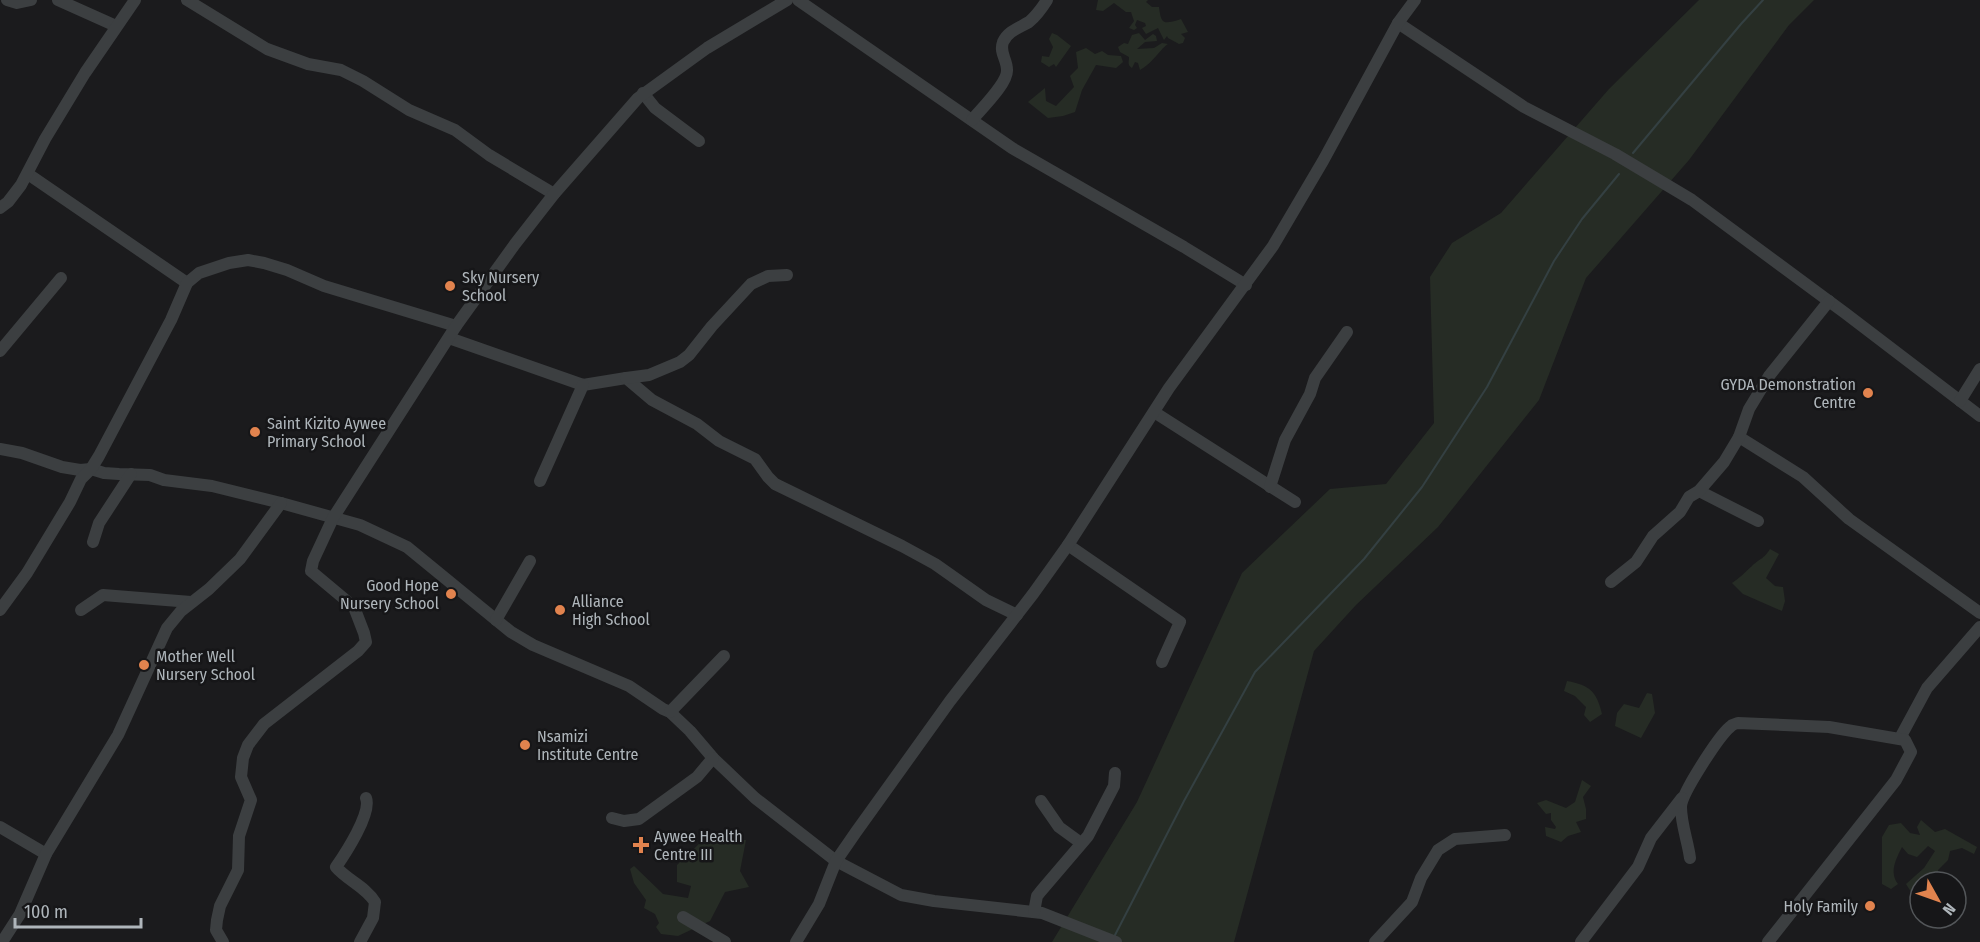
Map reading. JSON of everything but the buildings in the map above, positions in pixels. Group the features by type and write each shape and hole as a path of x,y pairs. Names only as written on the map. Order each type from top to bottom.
{"street":[{"path":"7,0 17,3 31,0"},
{"path":"58,0 116,26"},
{"path":"0,208 8,202 28,174 66,104 135,0"},
{"path":"187,0 267,49 298,62 341,70 363,81 409,110 455,130 489,155 554,195"},
{"path":"798,0 1012,148 1246,285"},
{"path":"972,120 1007,75 1007,66 1001,52 1005,40 1014,29 1031,20 1047,0"},
{"path":"796,942 819,904 836,861 911,753 1068,545 1169,388 1273,246 1323,161 1398,23 1415,0"},
{"path":"224,942 216,930 216,920 220,906 238,870 239,836 250,800 241,777 243,758 248,745 264,724 358,651 366,642 354,607 311,571 313,561 333,518 456,326 515,244 554,195 644,93 707,48 782,1"},
{"path":"1398,23 1524,107 1615,154 1692,200 1830,301 1980,416"},
{"path":"644,93 655,108 699,141"},
{"path":"28,174 187,283"},
{"path":"0,610 33,563 81,479 92,469 171,320 187,283 199,273 237,260 248,260 287,270 324,286 456,326"},
{"path":"449,338 583,385 649,375 680,362 689,355 716,321 751,284 768,276 787,274"},
{"path":"0,351 61,278"},
{"path":"1611,582 1636,562 1653,536 1680,512 1689,497 1699,491 1724,462 1739,437 1749,410 1769,376 1830,301"},
{"path":"1270,487 1285,440 1309,397 1315,378 1347,332"},
{"path":"1960,401 1980,369"},
{"path":"626,378 652,400 697,424 719,441 755,459 775,484 902,546 935,564 986,600 1017,615"},
{"path":"540,481 583,385"},
{"path":"1154,412 1295,502"},
{"path":"1739,437 1803,477 1849,519 1980,613"},
{"path":"0,449 22,453 62,467 92,469 104,473 150,475 164,480 212,486 360,525 407,547 511,633 533,645 629,686 670,712 755,798 836,861 883,887 919,899 1034,912 1053,917 1116,942"},
{"path":"93,542 99,523 131,474"},
{"path":"1699,491 1758,521"},
{"path":"2,942 20,914 46,854 114,742 167,628 180,611 209,589 240,560 281,503"},
{"path":"1068,545 1180,622 1162,662"},
{"path":"496,620 530,561"},
{"path":"81,610 103,595 191,602"},
{"path":"1900,738 1927,688 1980,627"},
{"path":"670,712 724,656"},
{"path":"1581,942 1638,867 1651,838 1683,798 1729,727 1738,723 1820,726 1900,738 1907,743 1911,752 1896,780 1768,942"},
{"path":"612,818 624,821 639,819 697,777 713,758"},
{"path":"1034,912 1041,891 1088,836 1114,786 1115,772"},
{"path":"360,942 372,918 375,902 336,867 352,841 367,809 366,798"},
{"path":"1683,798 1682,817 1690,858"},
{"path":"1041,801 1059,826 1081,843"},
{"path":"0,827 46,854"},
{"path":"1375,942 1412,902 1421,878 1438,850 1455,839 1505,835"},
{"path":"683,917 725,942"}],"shaded area":[{"path":"1098,0 1148,0 1146,2 1152,7 1159,7 1164,22 1181,19 1188,32 1181,34 1185,38 1183,43 1179,44 1167,36 1164,40 1158,28 1146,34 1142,28 1146,26 1145,23 1137,20 1135,25 1137,28 1134,30 1129,28 1134,21 1131,12 1126,12 1114,3 1103,11 1096,10"},
{"path":"1699,0 1814,0 1789,25 1689,160 1586,278 1539,400 1438,527 1356,605 1314,651 1234,942 1052,942 1137,802 1242,573 1330,489 1386,484 1434,423 1430,277 1452,243 1501,213 1609,89"},
{"path":"1052,33 1071,46 1056,67 1054,64 1049,67 1041,62 1042,56 1049,57 1053,47 1049,39"},
{"path":"1139,33 1145,40 1153,34 1157,41 1145,42 1137,49 1154,48 1162,43 1168,44 1140,70 1138,63 1135,62 1132,68 1130,67 1129,57 1120,52 1118,47 1124,43 1128,44 1132,35"},
{"path":"1086,48 1095,54 1102,51 1108,55 1121,56 1123,62 1116,68 1096,65 1082,90 1075,112 1048,118 1028,102 1045,88 1046,101 1056,106 1074,87 1070,76 1078,68 1076,52"},
{"path":"1770,549 1779,554 1766,578 1775,586 1783,587 1785,601 1782,611 1743,594 1732,583"},
{"path":"1567,681 1587,687 1598,700 1602,714 1590,722 1584,715 1586,707 1575,696 1564,691"},
{"path":"1647,693 1652,694 1655,713 1641,738 1615,726 1617,713 1624,704 1639,708"},
{"path":"1582,780 1591,786 1583,797 1586,819 1576,822 1581,832 1568,836 1561,842 1546,836 1545,827 1555,829 1556,827 1551,820 1551,813 1546,814 1537,803 1546,800 1566,808 1575,802"},
{"path":"1921,820 1935,832 1945,829 1977,847 1974,854 1962,848 1950,851 1948,860 1938,870 1922,870 1935,851 1928,846 1917,857 1908,854 1902,847 1894,870 1898,884 1891,889 1882,884 1882,837 1889,825 1901,823 1910,833 1920,835 1917,827"},
{"path":"718,832 728,840 746,840 740,871 749,887 725,892 710,921 678,936 661,934 656,927 659,923 655,914 644,908 646,900 634,883 630,869 634,866 663,894 688,898 691,886 677,882 677,865 701,842"}],"waterway":[{"path":"1633,153 1763,0"},
{"path":"1114,937 1184,801 1255,672 1364,559 1422,487 1487,387 1554,261 1582,219 1619,174"}],"place":[{"name":"Sky Nursery School","path":"450,286"},
{"name":"GYDA Demonstration Centre","path":"1868,393"},
{"name":"Saint Kizito Aywee Primary School","path":"255,432"},
{"name":"Good Hope Nursery School","path":"451,594"},
{"name":"Alliance High School","path":"560,610"},
{"name":"Mother Well Nursery School","path":"144,665"},
{"name":"Nsamizi Institute Centre","path":"525,745"},
{"name":"Aywee Health Centre III","path":"641,845"},
{"name":"Holy Family","path":"1870,906"}]}
